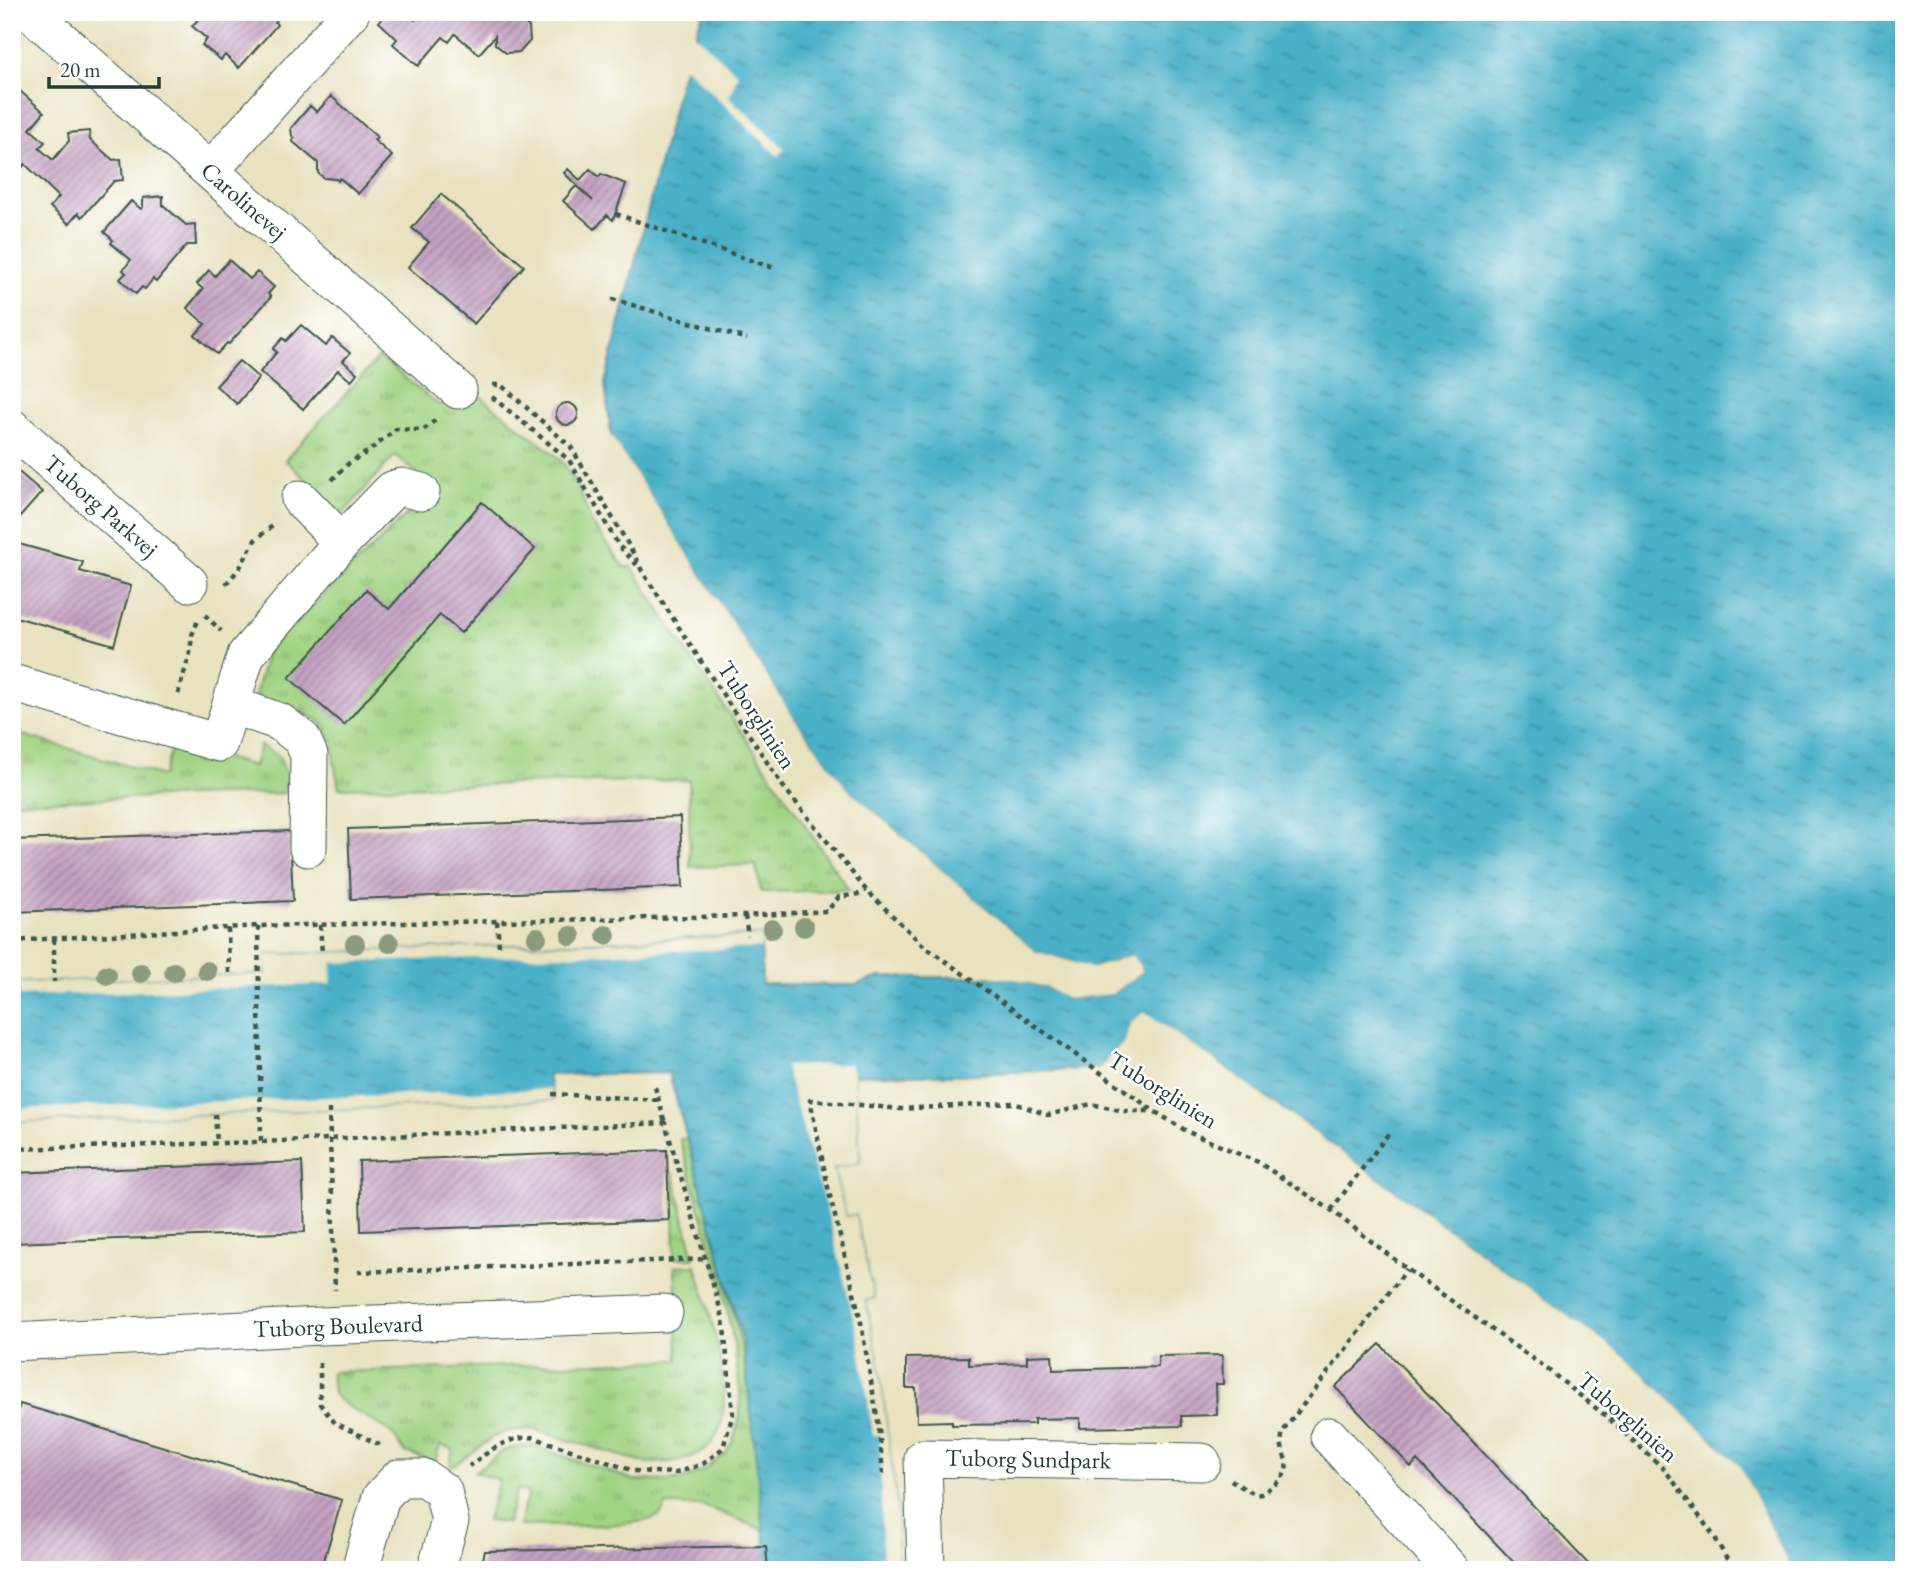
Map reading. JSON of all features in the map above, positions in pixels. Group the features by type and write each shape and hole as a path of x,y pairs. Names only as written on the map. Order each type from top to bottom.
{"street":[{"name":"Carolinevej","path":"30,12 458,390"},
{"path":"210,171 351,12"},
{"name":"Tuborg Parkvej","path":"12,428 189,583"},
{"path":"12,683 219,743 246,655 342,542 392,489 402,487 421,492"},
{"path":"300,499 342,542"},
{"path":"231,705 280,722 302,739 309,755 308,848"},
{"name":"Tuborg Boulevard","path":"12,1342 664,1313"},
{"path":"1329,1436 1451,1570"},
{"name":"Tuborg Sundpark","path":"926,1570 923,1458 1202,1462"},
{"path":"360,1570 381,1497 399,1478 424,1478 443,1491 450,1521 436,1570"}],"path":[{"path":"616,214 774,268"},
{"path":"612,299 747,339"},
{"name":"Tuborglinien","path":"458,390 486,392 569,460 619,546 642,571"},
{"name":"Tuborglinien","path":"514,396 570,447 642,571 782,785 866,890 923,945 1154,1111 1188,1132 1258,1162 1331,1210 1407,1269 1547,1369 1607,1417 1665,1470 1714,1536 1732,1570"},
{"path":"12,941 258,926 745,916 827,911 839,897 859,894 866,890"},
{"path":"745,916 748,936"},
{"path":"497,921 499,946"},
{"path":"320,925 322,953"},
{"path":"258,926 261,1142"},
{"path":"228,928 229,976"},
{"path":"54,939 54,982"},
{"path":"443,1491 463,1470 501,1443 515,1438 532,1437 634,1471 676,1473 703,1464 723,1448 733,1414 723,1318 655,1087"},
{"path":"552,1094 660,1100"},
{"path":"884,1480 879,1428 860,1317 828,1192 810,1100 901,1109 1014,1103 1048,1115 1091,1104 1125,1111 1154,1111"},
{"path":"329,1109 328,1326 320,1405 335,1423 378,1444 399,1478"},
{"path":"215,1114 217,1144"},
{"path":"12,1149 217,1144 665,1123"},
{"path":"1331,1210 1390,1133"},
{"path":"358,1272 705,1259"},
{"path":"1202,1462 1255,1493 1261,1494 1280,1481 1285,1475 1287,1463 1281,1445 1284,1430 1407,1269"}],"green space":[{"path":"379,357 439,405 480,396 560,459 576,482 592,523 624,567 632,567 849,890 761,892 756,865 690,867 689,780 339,788 334,745 320,721 255,695 268,649 434,488 395,455 343,514 285,460"},
{"path":"12,732 163,776 173,743 254,766 260,745 279,756 287,777 285,793 12,802"},
{"path":"688,1138 741,1343 752,1407 766,1531 704,1506 666,1505 660,1515 634,1522 519,1526 528,1493 517,1489 507,1523 487,1521 499,1480 474,1472 503,1451 512,1448 532,1445 633,1480 667,1481 685,1479 701,1472 725,1454 733,1441 740,1416 734,1344 722,1286 680,1139"},
{"path":"673,1172 694,1258 675,1258"},
{"path":"696,1265 717,1344 724,1407 716,1436 709,1446 689,1458 641,1462 532,1429 508,1431 493,1437 454,1466 450,1465 453,1449 440,1445 435,1462 405,1452 388,1430 344,1404 333,1394 331,1372 678,1360 675,1266"}],"water":[{"path":"703,12 1904,12 1904,1570 1792,1570 1740,1466 1625,1357 1215,1060 1144,1013 1131,1023 1125,1041 1099,1068 955,1075 854,1075 860,1162 833,1168 846,1217 855,1215 874,1298 865,1300 878,1359 897,1508 898,1570 768,1570 743,1341 669,1073 548,1075 553,1100 12,1122 12,996 19,996 18,983 267,974 266,955 748,936 761,936 762,984 855,985 880,977 990,977 1014,979 1048,988 1067,999 1113,994 1143,971 1132,955 1093,968 1035,951 848,789 796,721 611,435 605,383 680,81"}],"pier":[{"path":"692,32 738,74 729,97 785,149 778,156 682,64"},
{"path":"611,435 796,721 848,789 1035,951 1093,968 1132,955 1143,971 1113,994 1067,999 1048,988 1014,979 990,977 991,974 1015,975 1049,985 1068,996 1111,991 1139,970 1131,959 1093,972 1033,954 845,792 793,723 608,438"},
{"path":"761,936 761,948 332,963 331,984 19,996 18,983 267,974 266,955"},
{"path":"1144,1012 1625,1357 1740,1466 1792,1570 1788,1570 1737,1468 1623,1359 1144,1017 1134,1025 1128,1043 1109,1062 1106,1060 1125,1041 1130,1023"},
{"path":"850,1064 854,1074 860,1162 833,1168 846,1217 855,1215 874,1298 865,1300 878,1359 897,1508 898,1570 883,1570 880,1435 873,1435 859,1340 830,1222 785,1066"},
{"path":"550,1089 553,1100 12,1122 12,1109"}],"building":[{"path":"205,12 284,12 275,22 277,25 239,68 225,55 221,60 202,45 207,39 192,26"},
{"path":"387,12 407,12 415,20 418,16 422,19 428,12 518,12 514,14 529,27 530,41 520,52 506,53 495,44 495,36 479,54 455,34 449,42 443,37 418,66 393,44 397,39 379,22"},
{"path":"12,84 44,112 30,129 45,142 39,148 53,160 69,141 68,133 89,131 90,140 113,160 121,159 123,180 114,181 82,217 78,213 69,224 50,207 59,197 25,164 21,169 12,161"},
{"path":"331,96 377,137 374,140 392,156 358,194 340,178 338,181 324,178 318,173 318,163 292,141 295,138 291,128 310,106 317,112"},
{"path":"568,169 580,180 590,169 599,177 601,174 626,184 613,220 607,215 595,229 563,201 576,186 593,201 564,173"},
{"path":"441,194 524,266 474,324 408,267 429,242 412,228"},
{"path":"163,196 163,205 186,225 195,224 196,245 187,245 156,282 153,279 145,289 142,287 136,294 120,279 126,273 123,270 131,260 111,243 113,240 104,232 131,201 141,209 143,198"},
{"path":"229,260 250,279 257,272 274,287 268,294 271,297 217,354 195,335 205,324 187,308 203,289 197,284 209,270 215,276"},
{"path":"301,325 326,346 332,338 350,353 343,361 357,373 351,381 338,370 303,409 260,372 277,352 273,349 283,338 286,341"},
{"path":"239,361 259,378 237,404 216,386"},
{"path":"567,403 575,406 578,414 575,422 567,425 559,422 556,414 559,406"},
{"path":"12,466 42,492 20,517 12,510"},
{"path":"482,502 535,549 461,633 440,615 344,725 289,678 366,590 389,609"},
{"path":"12,542 83,562 80,571 131,586 114,645 12,616"},
{"path":"680,817 683,887 351,899 348,829"},
{"path":"290,831 293,901 12,912 12,840"},
{"path":"667,1150 669,1220 361,1231 359,1161"},
{"path":"302,1162 305,1232 12,1243 12,1173"},
{"path":"1380,1344 1594,1570 1521,1570 1417,1460 1411,1467 1335,1387"},
{"path":"1052,1355 1053,1370 1158,1367 1158,1356 1222,1355 1223,1384 1216,1384 1217,1415 1181,1416 1182,1426 1080,1428 1080,1418 1034,1419 1034,1424 952,1425 952,1421 917,1422 916,1388 906,1388 906,1358 969,1357 969,1365 1027,1363 1027,1356"},
{"path":"20,1404 342,1500 321,1570 12,1570 12,1429"},
{"path":"766,1546 768,1570 480,1570 485,1551"}]}
